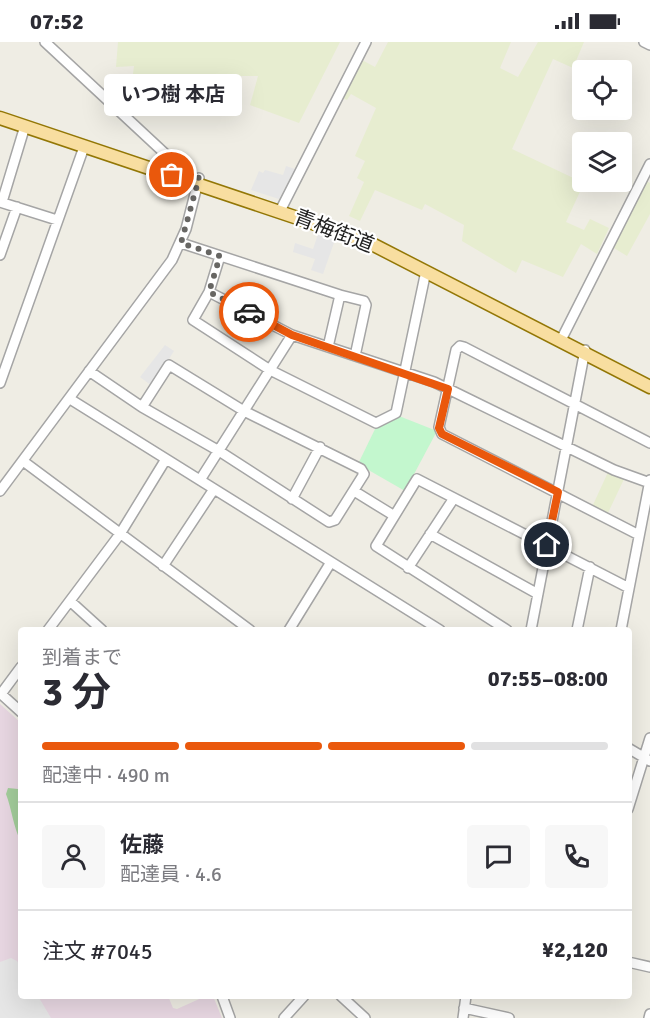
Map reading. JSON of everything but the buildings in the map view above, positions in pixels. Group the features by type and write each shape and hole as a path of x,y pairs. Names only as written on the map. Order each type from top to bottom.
{"main road":[{"name":"青梅街道","path":"0,111 198,181 367,236 562,338 650,387"},
{"name":"青梅街道","path":"0,118 84,147 173,172"},
{"name":"青梅街道","path":"281,208 366,241 562,338"},
{"name":"青梅街道","path":"585,351 650,380"}],"street":[{"path":"45,42 174,162 173,172"},
{"path":"281,208 366,42"},
{"path":"644,42 650,45"},
{"path":"25,126 1,202 57,220"},
{"path":"0,383 84,147"},
{"path":"562,338 650,164"},
{"path":"0,491 163,273 181,243 198,181"},
{"path":"0,255 16,207"},
{"path":"181,243 364,301 366,305 355,356"},
{"path":"220,256 209,292 193,320 270,370 376,423 396,413 426,271"},
{"path":"209,292 292,335 448,389 614,470 650,482 622,627"},
{"path":"328,347 340,295"},
{"path":"200,480 292,335"},
{"path":"639,535 442,434 439,428 456,350 460,346 650,443"},
{"path":"532,627 585,351"},
{"path":"89,371 142,407 219,451 292,499 332,522 364,474 361,469 320,447 244,411 169,365 142,407"},
{"path":"70,399 435,627"},
{"path":"292,499 320,447"},
{"path":"50,627 120,534 166,459"},
{"path":"23,461 246,627"},
{"path":"502,627 376,546 417,479 629,588"},
{"path":"163,566 214,489"},
{"path":"354,491 393,515"},
{"path":"408,568 454,498"},
{"path":"430,534 538,594"},
{"path":"291,627 331,562"},
{"path":"579,627 590,567"},
{"path":"70,601 99,627"},
{"path":"18,670 0,693 18,709"},
{"path":"632,798 648,760 650,738"},
{"path":"632,750 648,760"},
{"path":"632,963 650,967"},
{"path":"223,999 230,1018"},
{"path":"284,1018 301,999"},
{"path":"344,999 365,1018"},
{"path":"464,1013 509,1018"}],"shaded area":[{"path":"286,166 295,169 279,199 251,190 259,171 263,173 265,170 283,175"},
{"path":"319,231 336,237 323,274 311,270 315,259 293,252 295,243 313,249"},
{"path":"165,345 174,351 152,386 140,377"},
{"path":"0,704 18,720 18,999 169,999 173,1008 177,1009 199,999 214,999 222,1018 0,1018"},
{"path":"11,958 17,961 18,999 40,999 51,1018 0,1018 0,962"}],"green space":[{"path":"118,42 340,42 299,123 250,105 258,76 210,76 206,97 145,96 147,75 133,74 134,66 116,67"},
{"path":"388,42 511,42 500,68 518,77 538,42 584,42 576,60 572,60 572,68 553,59 512,149 572,177 572,192 580,192 566,222 584,230 590,219 609,228 597,254 581,244 563,277 522,260 516,273 462,241 464,225 425,204 422,210 375,190 360,221 349,216 364,182 357,178 365,161 355,156 376,108 351,94 347,100 343,98 362,60 375,67"},
{"path":"641,178 650,183 650,214 627,256 609,245"},
{"path":"399,416 437,431 405,491 358,464 376,427"},
{"path":"609,470 625,477 607,515 592,507"},
{"path":"8,788 18,789 18,835 6,794"}],"way so far":[{"path":"172,175 174,169 199,178 181,243 220,256 209,292 249,312"}],"place":[{"name":"いつ樹 本店","path":"172,175"}],"route":[{"path":"249,312 292,335 434,382 448,389 439,428 442,434 558,492 547,545"}]}
